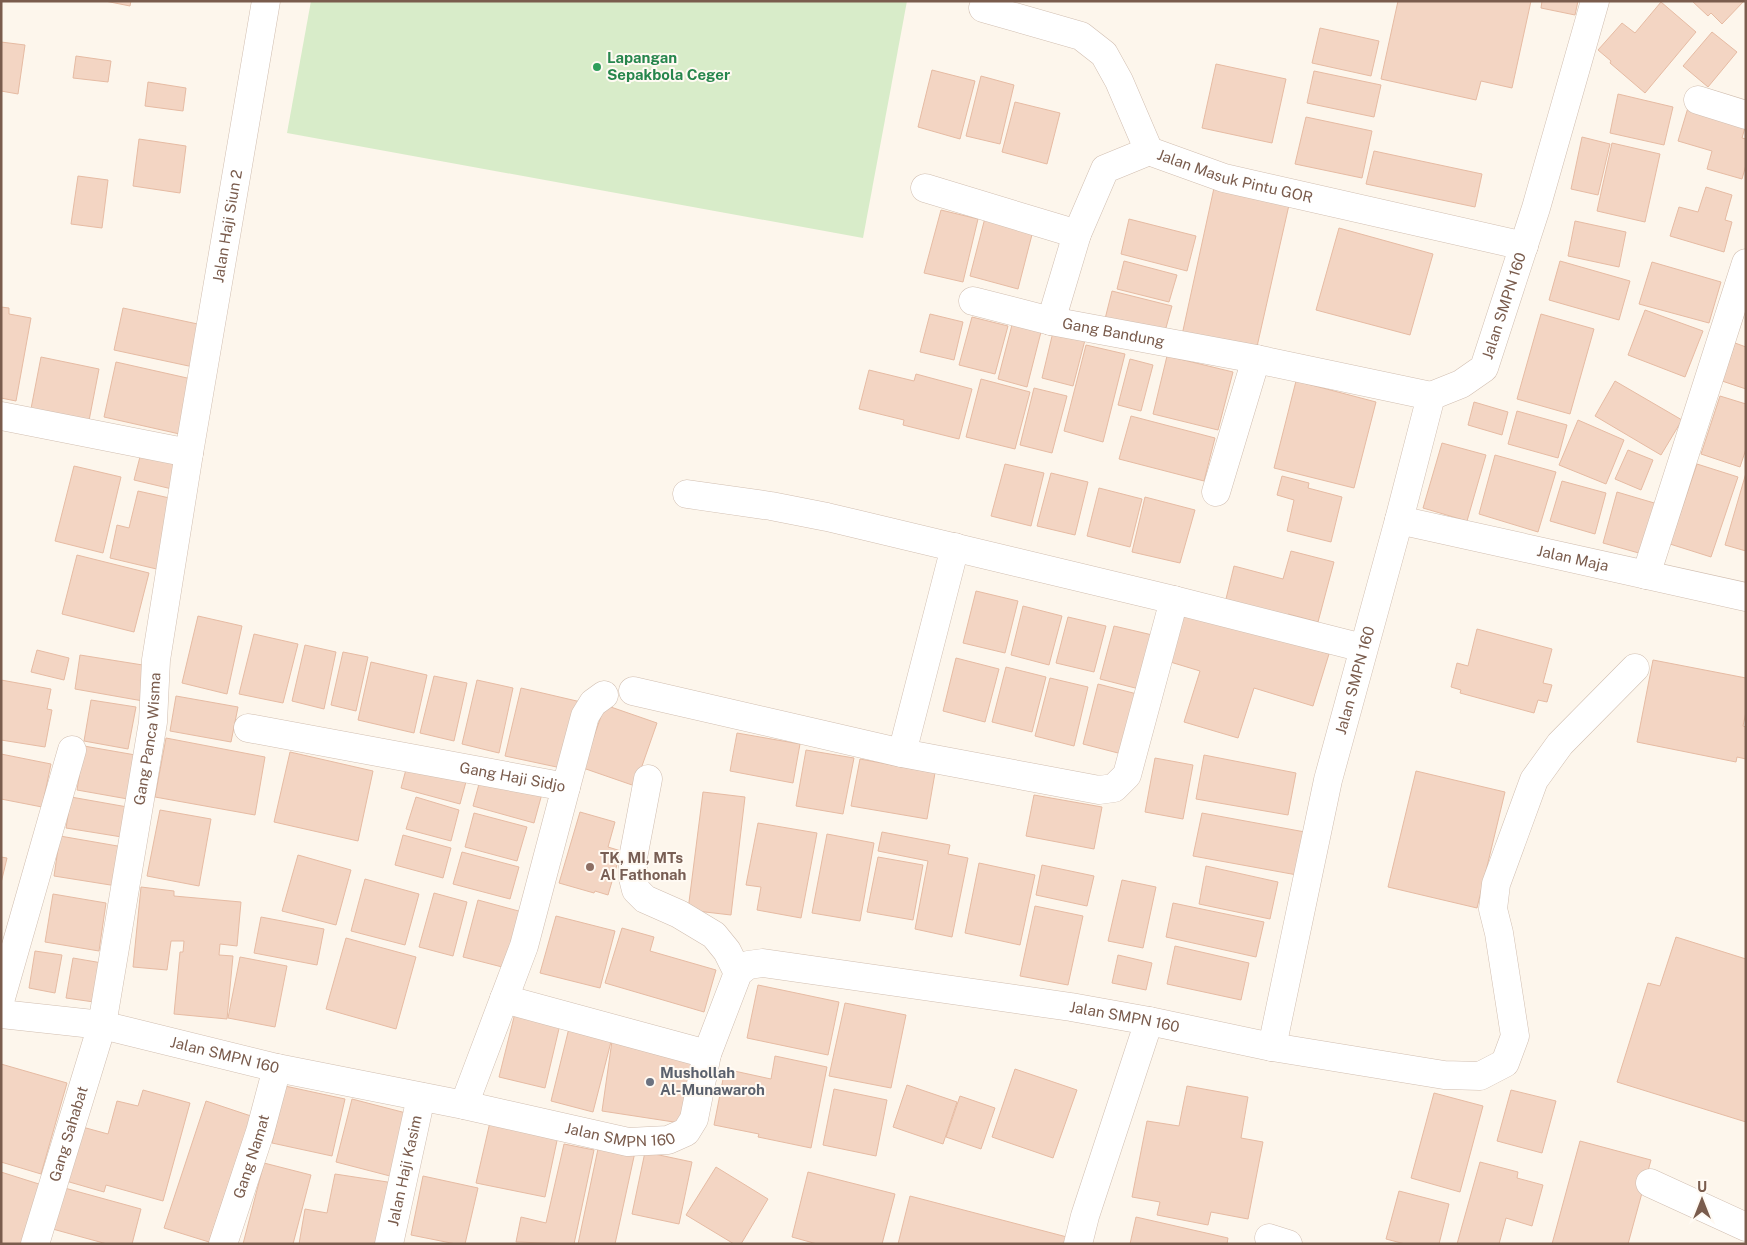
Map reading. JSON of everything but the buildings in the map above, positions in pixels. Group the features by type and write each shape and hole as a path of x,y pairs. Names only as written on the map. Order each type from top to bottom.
{"street":[{"name":"Jalan Haji Siun 2","path":"189,453 266,1"},
{"name":"Jalan SMPN 160","path":"1,1014 102,1025 278,1068 464,1105 628,1142 668,1140 686,1132 694,1119 707,1054 738,973 748,965 763,963 1071,1007 1272,1047 1328,780 1400,520 1431,396 1461,384 1484,368 1524,246 1595,1"},
{"name":"Jalan Masuk Pintu GOR","path":"983,8 1081,36 1104,54 1120,81 1149,151 1224,178 1524,246"},
{"path":"1698,100 1746,115"},
{"path":"1051,321 1077,234 1105,169 1149,151"},
{"path":"925,188 1077,234"},
{"path":"1646,575 1746,263"},
{"name":"Gang Bandung","path":"973,301 1051,321 1256,359 1431,396"},
{"path":"1216,492 1256,359"},
{"path":"1,416 189,453"},
{"name":"Gang Panca Wisma","path":"102,1025 153,722 156,660 189,453"},
{"path":"687,494 771,506 817,515 1174,600 1363,648"},
{"name":"Jalan Maja","path":"1400,520 1746,597"},
{"path":"902,753 955,547"},
{"path":"633,691 902,753 1099,790 1114,788 1127,775 1174,600"},
{"path":"1272,1047 1444,1075 1480,1076 1504,1063 1515,1036 1499,933 1493,909 1496,884 1534,780 1560,744 1635,668"},
{"path":"566,787 585,716 593,703 604,695"},
{"name":"Gang Haji Sidjo","path":"248,728 566,787 524,946 464,1105"},
{"path":"1,998 72,750"},
{"path":"648,779 633,858 633,878 636,890 645,899 679,914 714,935 727,951 738,973"},
{"path":"504,999 707,1054"},
{"path":"1078,1244 1088,1207 1149,1021"},
{"name":"Gang Sahabat","path":"35,1244 102,1025"},
{"name":"Gang Namat","path":"223,1244 260,1132 278,1068"},
{"name":"Jalan Haji Kasim","path":"389,1244 421,1097"},
{"path":"1650,1184 1746,1227"}],"green space":[{"name":"Lapangan Sepakbola Ceger","path":"311,1 907,1 863,238 287,133"}],"place":[{"name":"Lapangan Sepakbola Ceger","path":"597,67"},
{"name":"TK, MI, MTs Al Fathonah","path":"590,867"},
{"name":"Mushollah Al-Munawaroh","path":"650,1082"}]}
